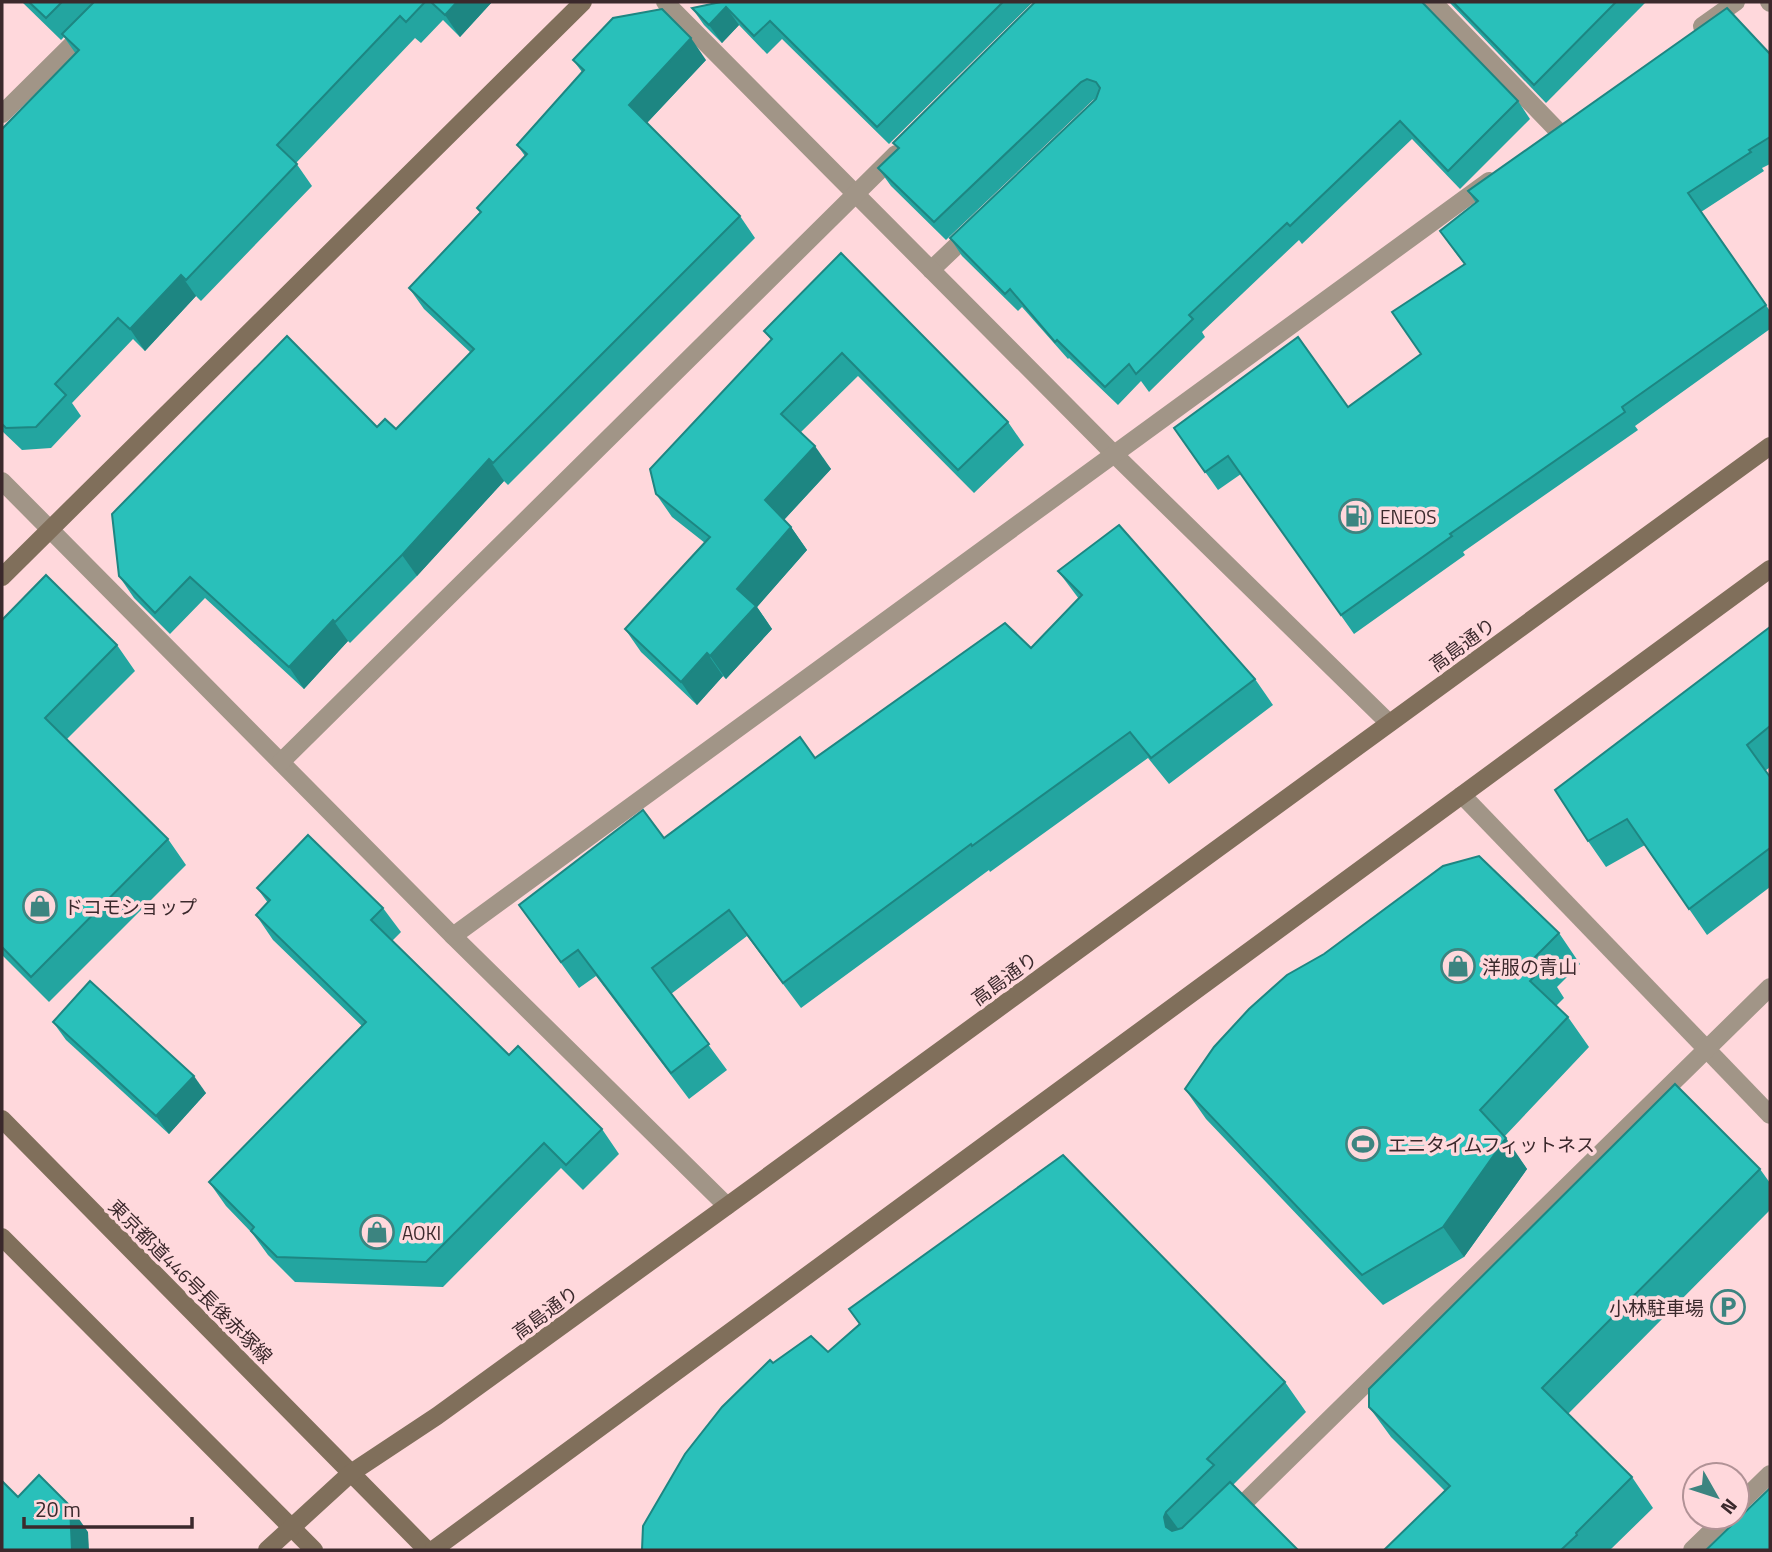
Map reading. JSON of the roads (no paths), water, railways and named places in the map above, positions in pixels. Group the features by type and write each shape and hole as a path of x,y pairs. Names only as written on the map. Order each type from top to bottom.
{"main road":[{"path":"2,577 583,2"},
{"name":"高島通り","path":"267,1550 352,1473 437,1416 727,1206 1770,446"},
{"path":"433,1550 1770,569"},
{"name":"東京都道446号長後赤塚線","path":"2,1119 427,1550"},
{"path":"2,1237 314,1550"}],"street":[{"path":"2,114 115,2"},
{"path":"665,2 1114,454 1389,723"},
{"path":"1433,2 1558,131"},
{"path":"1691,34 1735,2"},
{"path":"281,762 904,145"},
{"path":"453,936 1503,171"},
{"path":"931,270 981,222"},
{"path":"2,481 453,936 727,1206"},
{"path":"1462,795 1770,1115"},
{"path":"1196,1550 1770,987"},
{"path":"1751,1492 1770,1474"},
{"path":"1692,1550 1712,1531"}],"place":[{"name":"ENEOS","path":"1356,516"},
{"name":"ドコモショップ","path":"40,906"},
{"name":"洋服の青山","path":"1458,966"},
{"name":"エニタイムフィットネス","path":"1363,1144"},
{"name":"AOKI","path":"377,1232"},
{"name":"小林駐車場","path":"1728,1307"}]}
